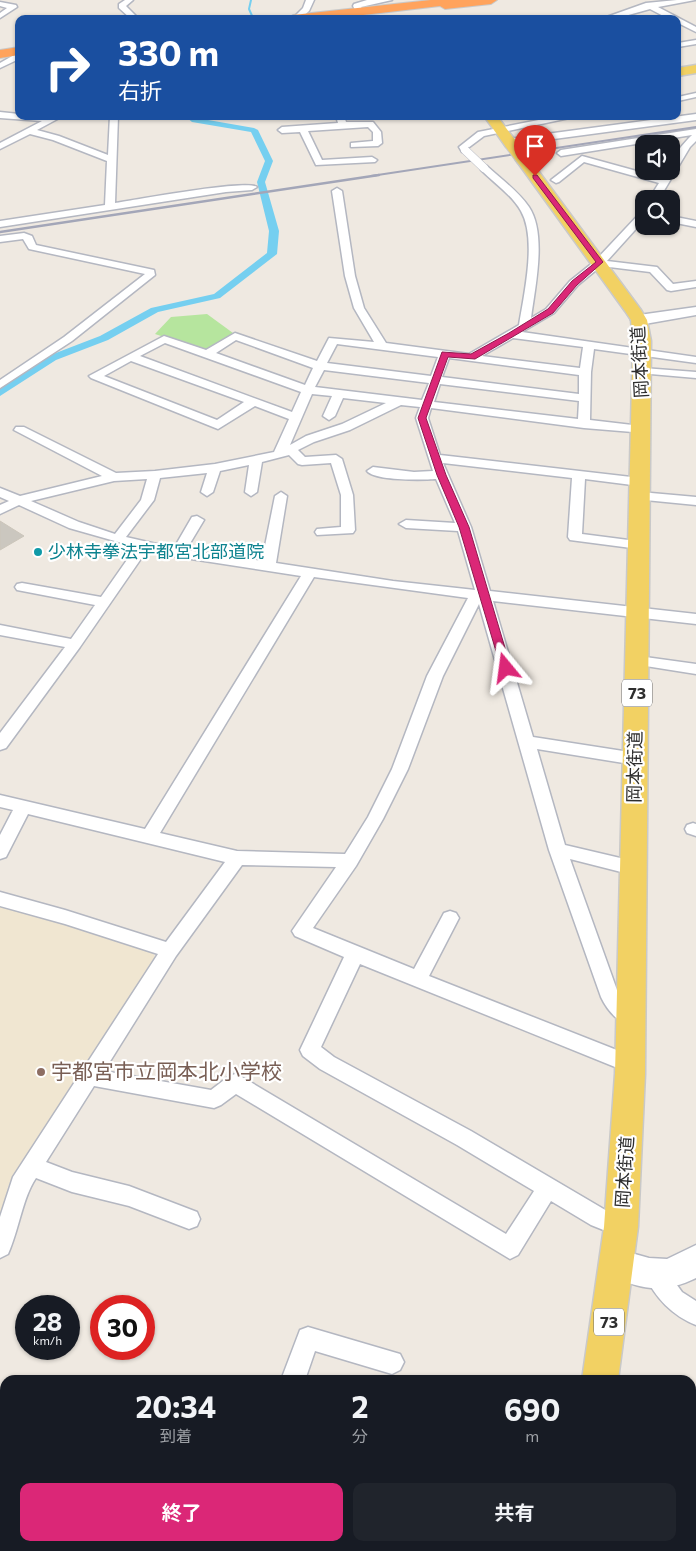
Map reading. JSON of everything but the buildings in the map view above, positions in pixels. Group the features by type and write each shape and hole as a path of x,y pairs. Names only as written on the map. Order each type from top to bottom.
{"highway":[{"path":"332,15 428,2 464,0"},
{"path":"358,15 491,0"}],"main road":[{"path":"681,72 696,69"},
{"name":"岡本街道","path":"493,120 600,262 639,320 643,362 638,545 638,661 630,1064 621,1227 601,1375"}],"street":[{"path":"129,0 122,6 131,15"},
{"path":"300,15 306,10 310,0"},
{"path":"360,12 357,6 371,1 388,0"},
{"path":"640,0 668,15"},
{"path":"619,15 651,6 692,0"},
{"path":"0,4 13,6 0,16"},
{"path":"681,22 696,30"},
{"path":"681,44 696,42"},
{"path":"0,66 12,53"},
{"path":"681,98 696,96"},
{"path":"681,110 694,117"},
{"path":"0,115 15,116"},
{"path":"681,119 694,117"},
{"path":"0,146 52,120"},
{"path":"110,207 114,120"},
{"path":"342,120 344,126"},
{"path":"509,141 564,120"},
{"path":"524,326 533,256 532,221 526,209 463,147 481,134 509,141 671,120"},
{"path":"282,130 370,124 377,132 378,143 354,145"},
{"path":"303,129 319,163 372,160"},
{"path":"29,131 56,138 112,160"},
{"path":"562,153 696,134"},
{"path":"680,156 696,134"},
{"path":"556,180 582,158 665,182 660,190"},
{"path":"0,224 226,189 252,187"},
{"path":"337,191 350,276 359,308 383,347"},
{"path":"680,215 688,213"},
{"path":"680,220 696,224"},
{"path":"472,357 550,311 574,283 600,262 635,224"},
{"path":"0,240 24,236 28,238 30,245 33,247 150,272 150,275 68,339 0,385"},
{"path":"600,262 653,269 671,288 696,284"},
{"path":"639,320 696,311"},
{"path":"511,334 589,345 643,362 696,375"},
{"path":"207,354 235,336 320,366 584,398"},
{"path":"253,402 218,425 95,376 164,339 308,390 641,430"},
{"path":"285,452 296,417 333,340 585,372"},
{"path":"584,424 585,372 589,345"},
{"path":"445,354 422,418 441,475 464,527 481,595 527,742 558,850 610,996 631,1020"},
{"path":"131,357 296,417"},
{"path":"643,362 696,360"},
{"path":"329,416 339,394"},
{"path":"0,510 20,500 114,477 155,476 256,460 285,452 310,439 346,427 400,401"},
{"path":"20,430 114,477"},
{"path":"285,452 302,461 336,459 347,495 348,530 322,532"},
{"path":"436,458 579,475 696,501"},
{"path":"252,492 256,460"},
{"path":"207,492 215,468"},
{"path":"373,471 414,476 441,475"},
{"path":"579,475 575,537 638,545"},
{"path":"118,539 147,500 155,476"},
{"path":"0,492 74,525 118,539 178,553 309,574 696,619"},
{"path":"268,567 281,496"},
{"path":"178,553 197,520"},
{"path":"406,524 464,527"},
{"path":"0,744 75,644 144,545"},
{"path":"149,837 309,574"},
{"path":"22,587 105,602"},
{"path":"481,595 434,676 400,769 375,819 350,861 301,931 630,1064"},
{"path":"0,630 75,644"},
{"path":"638,661 696,669"},
{"path":"527,742 636,759"},
{"path":"0,801 237,858 350,861"},
{"path":"0,852 23,807"},
{"path":"558,850 633,868"},
{"path":"0,1246 6,1234 20,1184 170,951 237,858"},
{"path":"0,899 65,917 170,951"},
{"path":"418,979 450,918"},
{"path":"355,954 310,1050 327,1063 464,1138 598,1218 621,1227"},
{"path":"90,1077 214,1099 235,1083 510,1248 548,1188"},
{"path":"32,1167 72,1182 129,1196 189,1219"},
{"path":"617,1264 656,1275 674,1274 696,1260"},
{"path":"656,1275 674,1300 696,1314"},
{"path":"295,1375 308,1338 392,1362"}],"shaded area":[{"name":"宇都宮市立岡本北小学校","path":"0,906 152,950 155,958 8,1186 0,1225"}],"green space":[{"path":"207,314 233,333 207,351 155,334 171,317"}],"waterway":[{"path":"251,0 249,9 252,15"},
{"path":"0,393 52,358 104,338 155,310 217,296 272,254 274,231 261,182 269,161 254,130 192,120"}],"railway":[{"path":"371,176 696,127"},
{"path":"0,232 379,175"}],"place":[{"name":"少林寺拳法宇都宮北部道院","path":"38,552"},
{"name":"宇都宮市立岡本北小学校","path":"41,1072"}],"route":[{"path":"506,668 464,527 441,475 422,418 445,354 472,357 532,322 550,311 574,283 600,262 535,176"}]}
